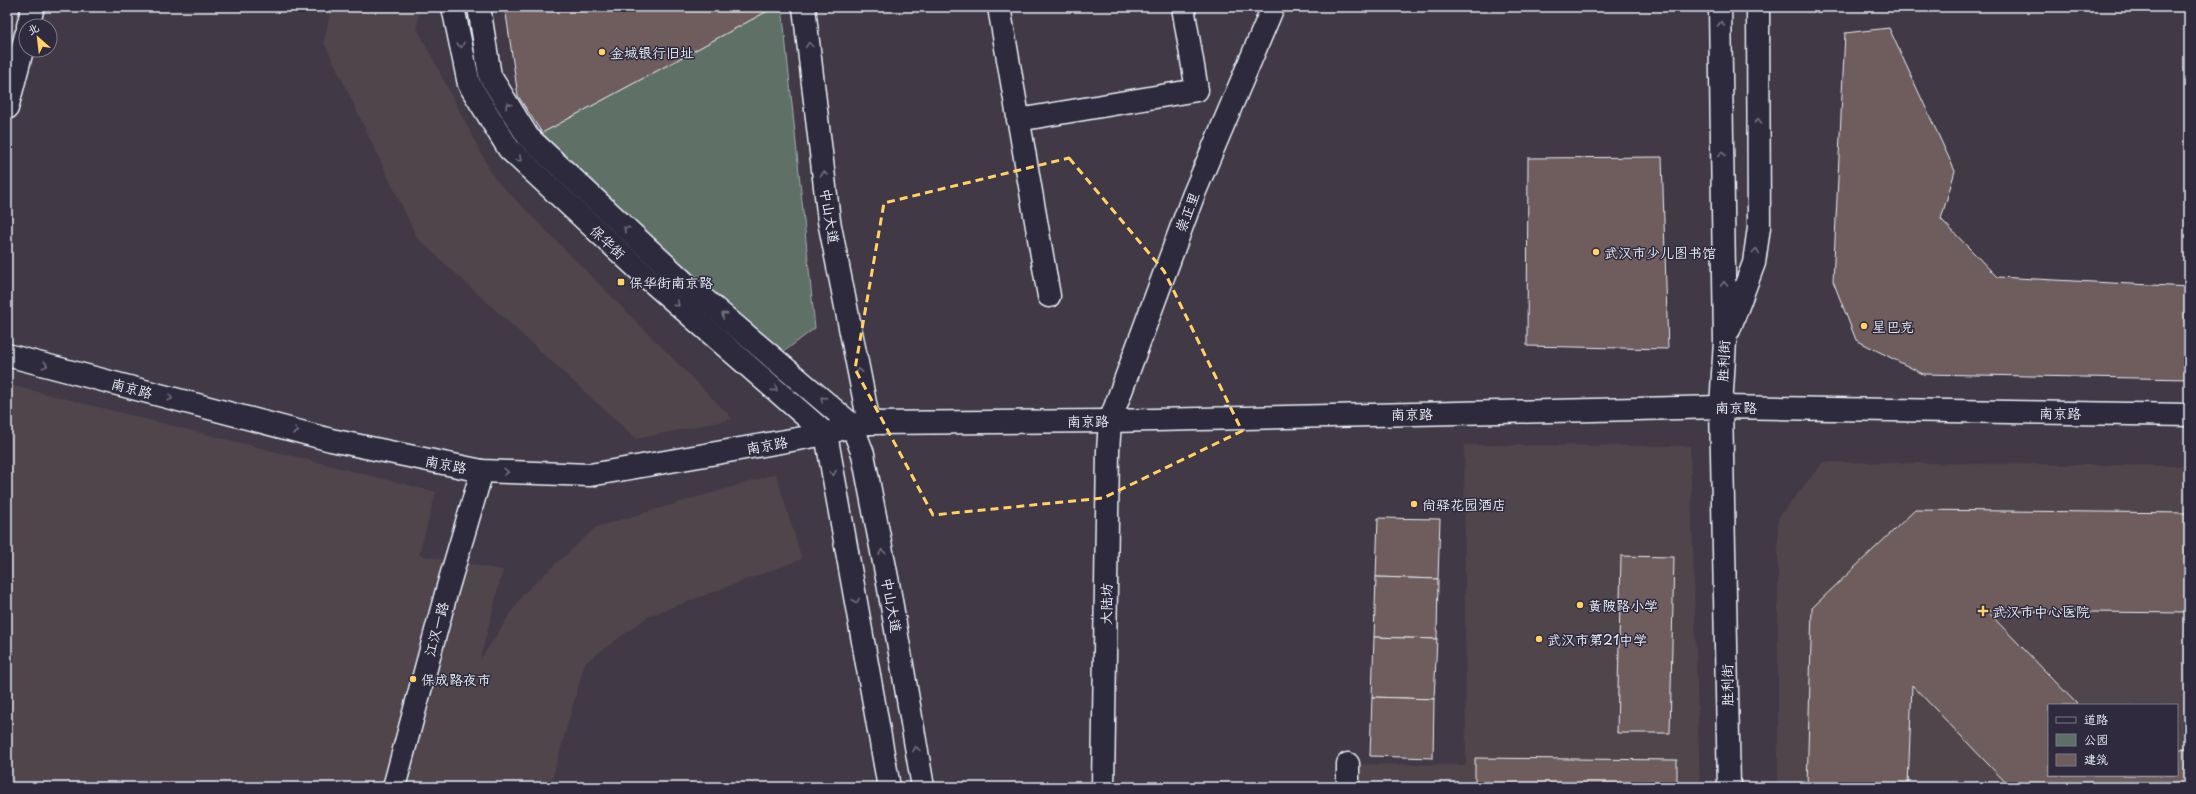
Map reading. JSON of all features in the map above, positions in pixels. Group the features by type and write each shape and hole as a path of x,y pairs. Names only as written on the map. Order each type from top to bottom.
{"street":[{"path":"30,18 33,7"},
{"name":"保华街","path":"453,7 469,84 509,149 651,281 826,434"},
{"name":"保华街","path":"480,7 490,76 528,137 685,283 860,424"},
{"name":"中山大道","path":"804,7 829,221 860,424 863,454 888,583 923,787"},
{"path":"999,7 1049,296"},
{"path":"1018,120 1197,90 1183,7"},
{"name":"崇正里","path":"1110,421 1193,196 1273,7"},
{"name":"胜利街","path":"1720,7 1725,341 1721,407 1729,787"},
{"path":"1725,341 1754,263 1759,227 1758,7"},
{"path":"7,108 20,58"},
{"name":"南京路","path":"7,355 331,440 482,471 590,475 826,434 860,424 1110,421 1721,407 2189,415"},
{"name":"大陆坊","path":"1103,787 1108,451 1110,421"},
{"path":"826,434 889,787"},
{"name":"江汉一路","path":"394,787 447,590 482,471"},
{"path":"1348,764 1348,787"}],"highlighted area":[{"path":"1069,158 1164,271 1242,431 1103,498 933,515 855,369 884,203"}],"shaded area":[{"path":"331,7 420,7 417,28 494,178 733,419 636,439 417,238 324,42"},
{"path":"7,384 436,492 419,555 503,570 480,660 524,593 596,527 776,474 802,559 649,616 585,663 550,787 7,787"},
{"name":"黄陂路小学","path":"1464,445 1690,446 1700,787 1348,787 1348,764 1466,765"},
{"name":"武汉市中心医院","path":"1823,462 2189,466 2189,787 1778,787 1778,518"}],"green space":[{"path":"775,7 782,7 815,328 778,356 664,253 542,133"}],"building":[{"name":"金城银行旧址","path":"505,7 775,7 542,133 518,96"},
{"path":"1889,28 1955,171 1941,219 1997,277 2189,287 2189,379 1923,374 1856,340 1833,281 1845,33"},
{"name":"武汉市少儿图书馆","path":"1662,157 1668,349 1527,346 1528,158"},
{"path":"1915,510 2189,513 2189,613 1987,611 2077,704 2048,704 2048,776 2178,776 2178,750 2189,747 2189,787 2010,787 1912,685 1908,787 1807,787 1812,608"},
{"path":"1378,518 1440,519 1438,579 1376,577"},
{"path":"1621,556 1674,557 1670,733 1617,733"},
{"path":"1376,577 1438,579 1437,639 1374,637"},
{"path":"1374,637 1437,639 1434,699 1372,697"},
{"path":"1372,697 1434,699 1433,758 1370,756"},
{"path":"1475,758 1677,760 1677,787 1475,787"}],"place":[{"name":"金城银行旧址","path":"602,52"},
{"name":"武汉市少儿图书馆","path":"1596,252"},
{"name":"保华街南京路","path":"621,282"},
{"name":"星巴克","path":"1864,326"},
{"name":"尚驿花园酒店","path":"1414,504"},
{"name":"黄陂路小学","path":"1580,605"},
{"name":"武汉市中心医院","path":"1983,611"},
{"name":"武汉市第21中学","path":"1539,639"},
{"name":"保成路夜市","path":"413,679"}]}
